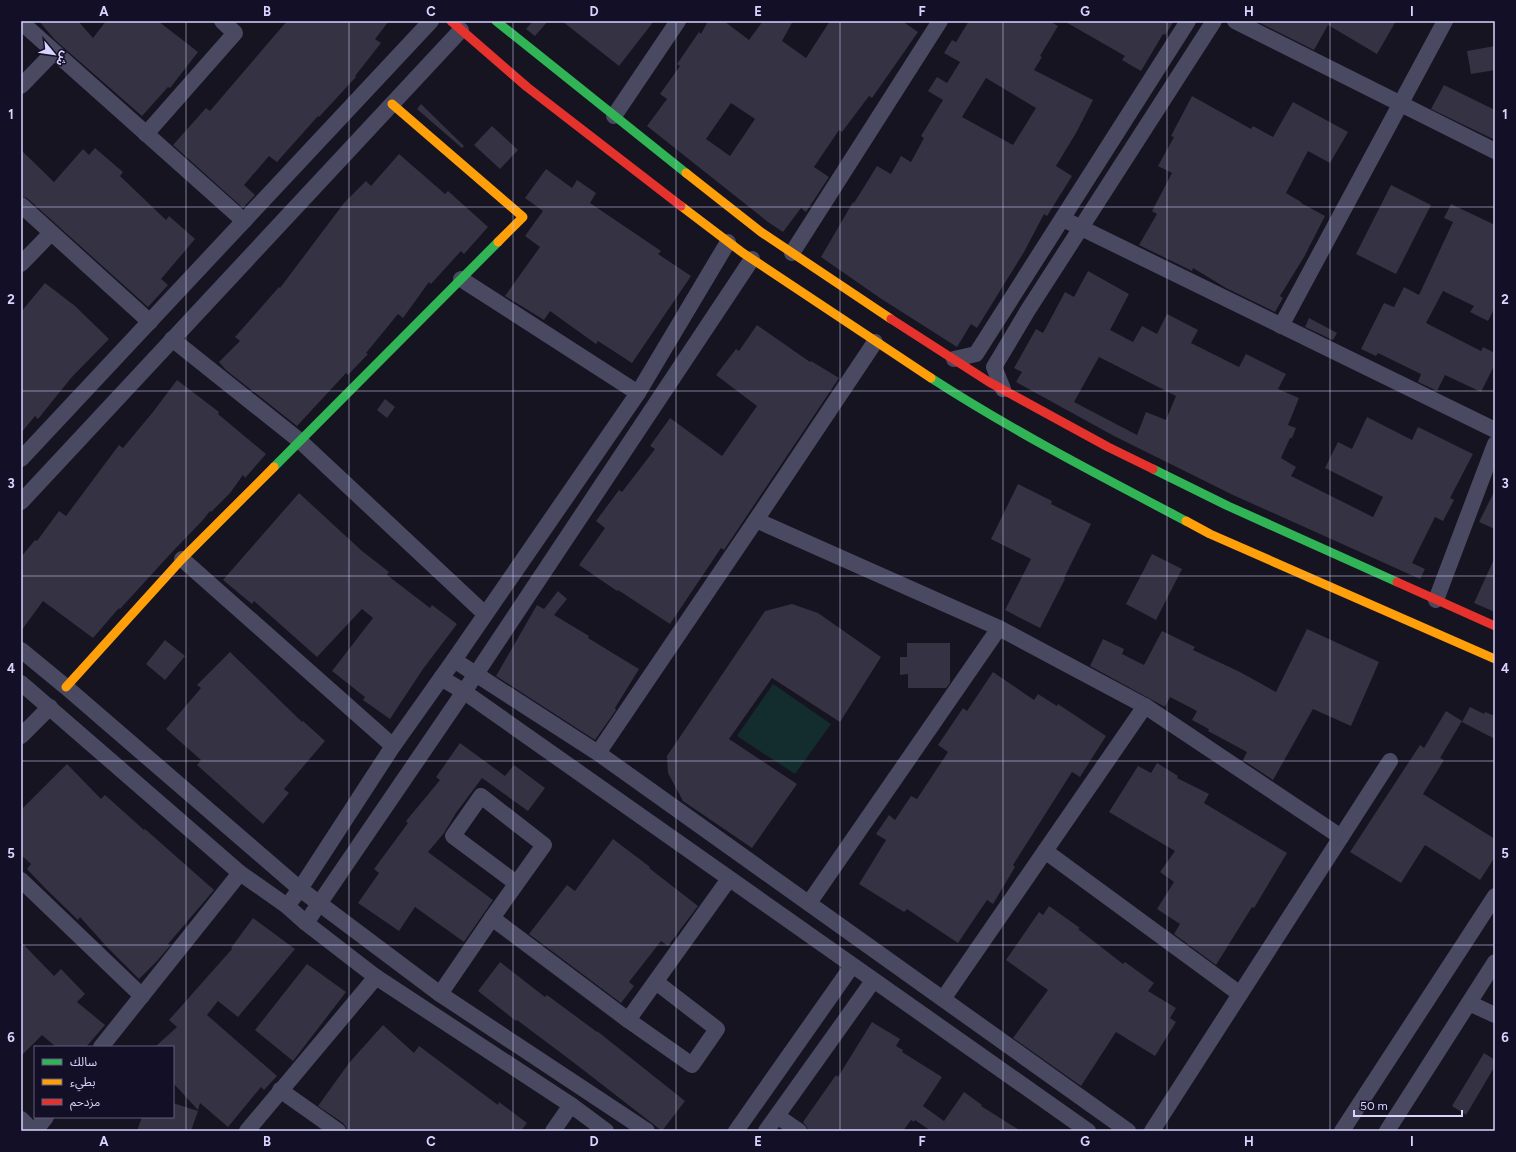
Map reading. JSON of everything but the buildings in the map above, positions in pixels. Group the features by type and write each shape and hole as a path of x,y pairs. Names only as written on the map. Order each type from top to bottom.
{"main road":[{"path":"496,21 761,232 873,308 1003,389 1108,447 1228,506 1495,626"},
{"path":"456,26 527,87 728,242 875,342 974,406 1089,470 1210,534 1495,659"},
{"path":"66,687 182,559 523,217 392,104"}],"street":[{"path":"146,134 235,33 222,21"},
{"path":"21,459 431,21"},
{"path":"614,116 678,21"},
{"path":"792,253 940,21"},
{"path":"954,359 976,354 1063,220 1188,21"},
{"path":"1003,389 994,367 1080,228 1214,21"},
{"path":"1235,21 1495,152"},
{"path":"1281,326 1445,21"},
{"path":"21,22 244,221"},
{"path":"21,502 392,104 456,26"},
{"path":"21,86 54,52"},
{"path":"21,205 150,322"},
{"path":"1063,220 1495,430"},
{"path":"21,264 51,233"},
{"path":"287,906 300,889 393,746 638,393 728,242"},
{"path":"306,923 476,674 752,259"},
{"path":"461,279 638,393"},
{"path":"172,339 300,441 485,614"},
{"path":"598,753 875,342"},
{"path":"1436,600 1495,444"},
{"path":"756,520 999,628 1145,706 1341,837"},
{"path":"182,559 393,746"},
{"path":"809,903 999,628"},
{"path":"21,650 300,889 440,994 647,1131"},
{"path":"454,660 598,753 1128,1131"},
{"path":"441,678 463,691 1088,1131"},
{"path":"21,684 50,707 240,873 287,906 306,923 376,977 571,1105 606,1131"},
{"path":"943,999 1145,706"},
{"path":"21,736 50,707"},
{"path":"1152,1131 1390,761"},
{"path":"440,994 516,883 544,845 481,796 453,836 516,883"},
{"path":"1045,851 1240,994"},
{"path":"102,1046 240,873"},
{"path":"628,1020 729,879"},
{"path":"21,880 142,996"},
{"path":"1342,1131 1495,896"},
{"path":"492,918 628,1020 692,1065 717,1029 656,982"},
{"path":"1386,1131 1495,962"},
{"path":"736,1131 852,966"},
{"path":"247,1131 376,977"},
{"path":"766,1131 873,981"},
{"path":"1469,1003 1495,1015"},
{"path":"280,1090 338,1131"},
{"path":"554,1131 571,1105"},
{"path":"777,1116 799,1131"},
{"path":"21,1119 34,1131 45,1118"}],"green space":[{"path":"773,684 831,724 795,774 737,736"}],"traffic: fast":[{"path":"496,21 686,173"},
{"path":"274,467 498,242"},
{"path":"931,378 1025,435 1186,521"},
{"path":"1153,469 1228,506 1397,582"}],"traffic: slow":[{"path":"392,104 523,217 498,242"},
{"path":"686,173 761,232 891,319"},
{"path":"681,206 743,253 931,378"},
{"path":"66,687 182,559 274,467"},
{"path":"1186,521 1210,534 1495,659"}],"traffic: jam":[{"path":"451,21 527,87 681,206"},
{"path":"891,319 989,382 1108,447 1153,469"},
{"path":"1397,582 1495,626"}]}
